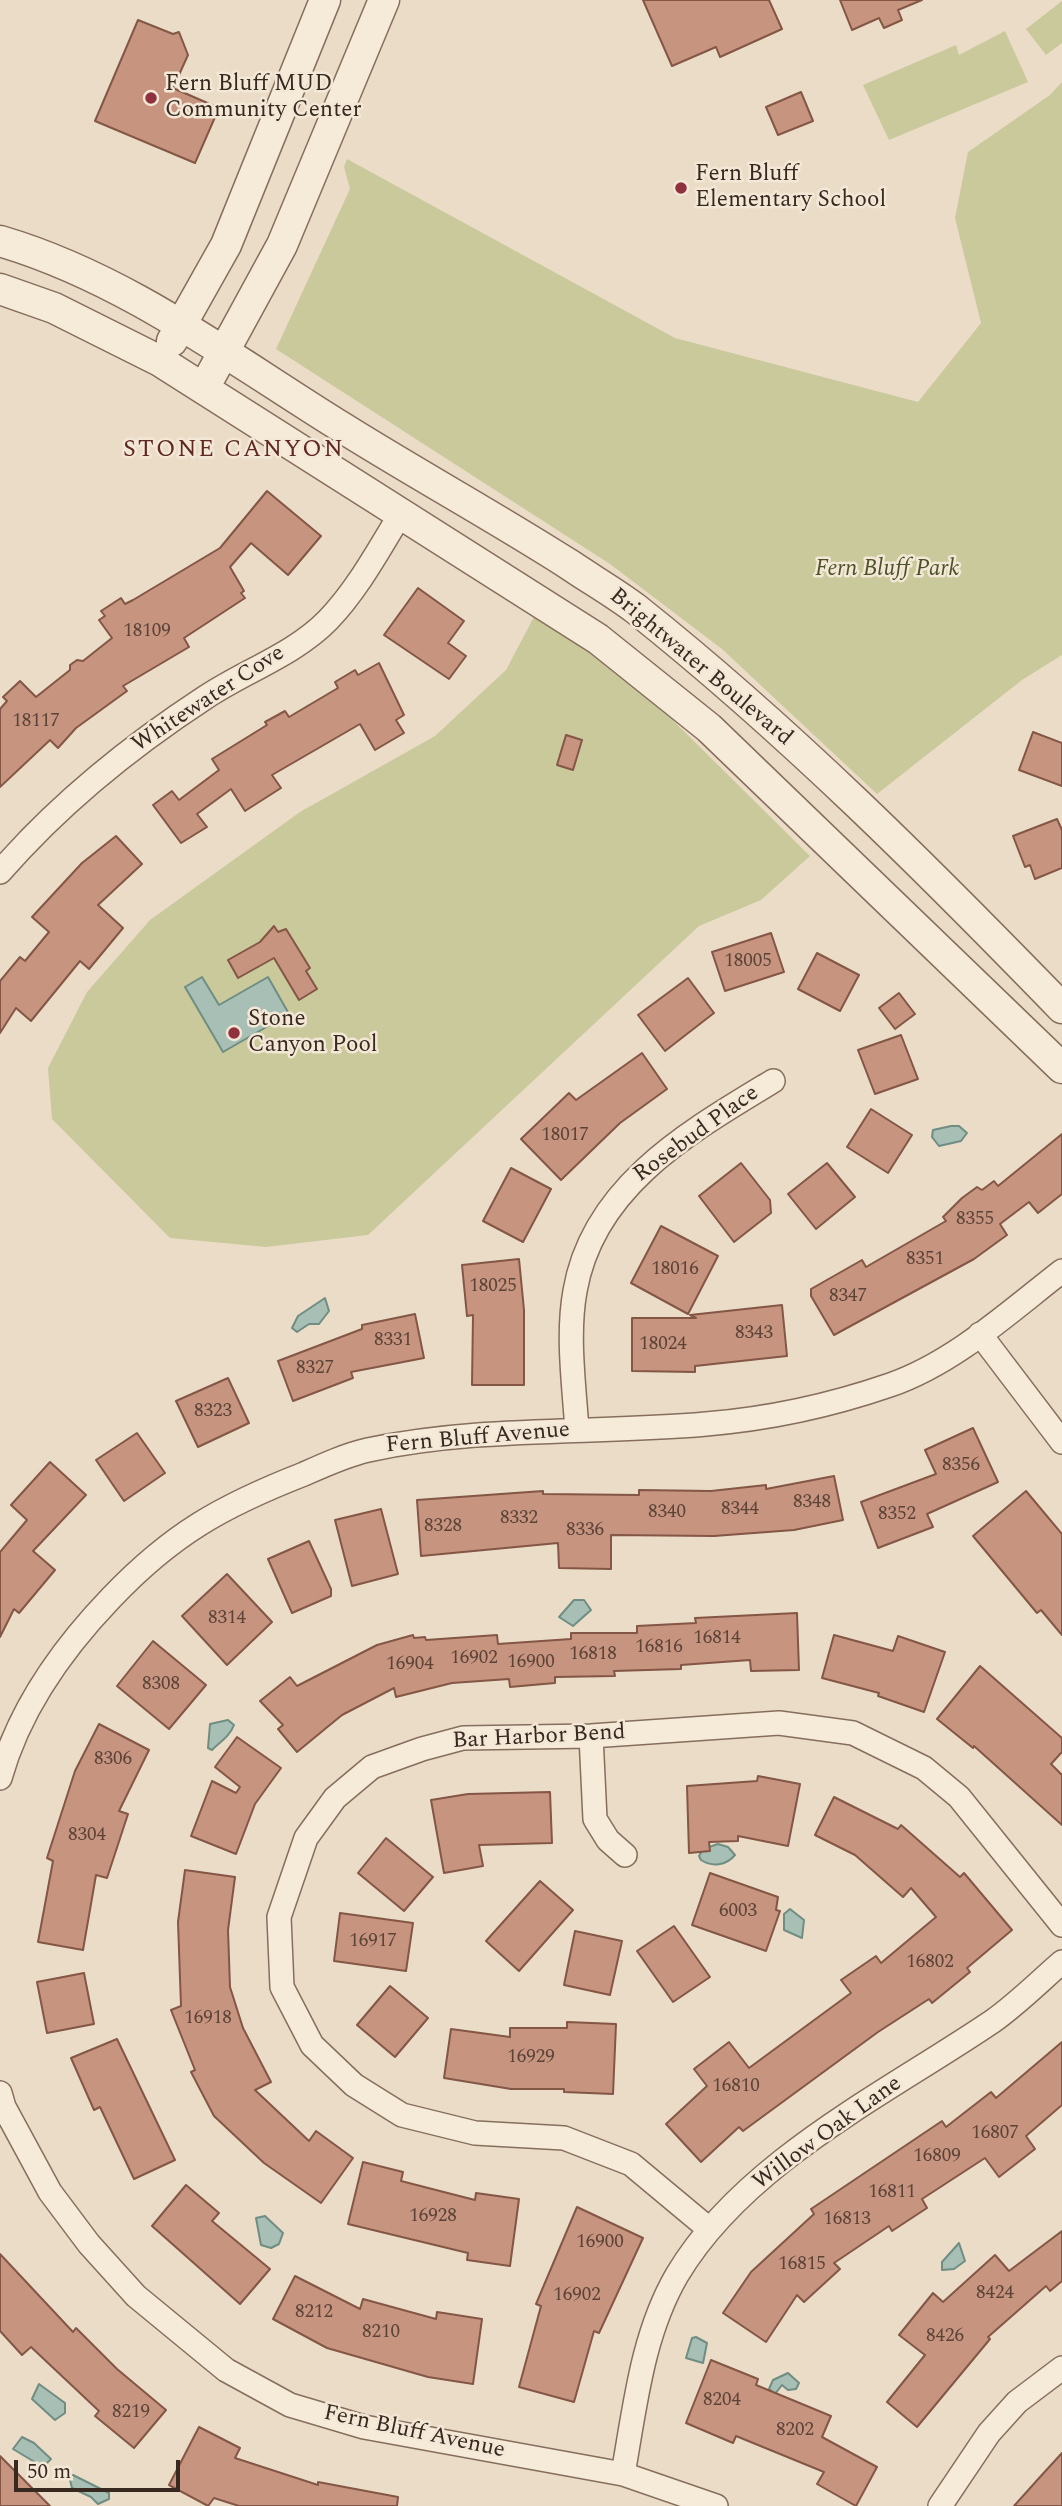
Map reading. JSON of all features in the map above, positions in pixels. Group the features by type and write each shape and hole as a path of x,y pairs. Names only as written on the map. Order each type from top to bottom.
{"street":[{"path":"160,361 226,245 325,0"},
{"path":"204,388 282,245 384,0"},
{"name":"Brightwater Boulevard","path":"0,242 75,271 183,323 344,429 490,513 634,607 799,749 952,895 1062,1008"},
{"name":"Brightwater Boulevard","path":"0,289 54,309 160,361 598,639 709,728 1062,1068"},
{"name":"Whitewater Cove","path":"0,872 43,827 145,739 209,695 299,642 326,622 348,597 400,515"},
{"name":"Rosebud Place","path":"576,1430 574,1293 582,1261 594,1231 611,1203 636,1176 690,1136 773,1082"},
{"name":"Fern Bluff Avenue","path":"0,1778 26,1713 87,1623 142,1568 208,1516 265,1489 366,1450 455,1438 741,1420 851,1396 892,1384 918,1372 980,1334 1062,1271"},
{"path":"980,1334 1062,1442"},
{"name":"Bar Harbor Bend","path":"709,2229 631,2164 564,2138 475,2133 402,2115 354,2085 312,2045 282,1987 279,1917 306,1838 344,1790 372,1767 463,1738 591,1737 779,1723 853,1733 924,1768 959,1797 1062,1925"},
{"path":"591,1737 595,1819 608,1840 625,1856"},
{"name":"Willow Oak Lane","path":"623,2474 640,2377 655,2323 677,2276 709,2229 778,2165 996,2019 1062,1962"},
{"name":"Fern Bluff Avenue","path":"0,2093 4,2107 50,2192 89,2244 136,2296 226,2370 290,2405 364,2427 623,2474 716,2506"},
{"path":"940,2506 998,2423 1017,2402 1062,2368"}],"green space":[{"path":"1062,1 1062,43 1046,55 1026,29"},
{"path":"1005,31 1028,82 889,140 863,85 956,45 959,55"},
{"name":"Fern Bluff Park","path":"1062,82 1062,655 1022,680 877,794 722,649 610,564 276,349 350,189 344,167 347,159 675,338 918,402 981,323 955,218 968,152 1050,95"},
{"path":"536,613 626,674 810,856 761,900 699,926 368,1235 266,1247 170,1238 52,1119 48,1068 87,992 150,920 300,812 435,736 506,670"}],"shaded area":[{"name":"Stone Canyon Pool","path":"202,977 219,1005 268,977 289,1014 223,1052 185,987"},
{"path":"959,1126 967,1133 961,1141 939,1146 932,1137 933,1130"},
{"path":"325,1298 329,1311 319,1324 309,1324 297,1332 292,1328 298,1316"},
{"path":"574,1600 584,1600 591,1610 573,1626 559,1617"},
{"path":"228,1720 234,1725 230,1732 212,1750 208,1748 210,1724"},
{"path":"718,1844 728,1847 735,1855 719,1864 701,1860 699,1856 703,1849"},
{"path":"790,1909 804,1920 802,1938 784,1930 784,1914"},
{"path":"265,2216 283,2233 279,2244 271,2248 261,2245 256,2218"},
{"path":"959,2243 965,2261 954,2269 942,2270 942,2262"},
{"path":"696,2337 707,2343 703,2363 686,2358 692,2338"},
{"path":"788,2373 799,2383 796,2389 788,2390 782,2385 775,2394 769,2389 773,2380"},
{"path":"39,2384 65,2403 65,2413 55,2420 32,2399"},
{"path":"22,2437 34,2443 51,2459 43,2467 13,2449"},
{"path":"73,2475 109,2493 109,2499 98,2504 91,2497 72,2488 70,2480"}],"building":[{"path":"643,0 769,0 782,29 720,57 716,47 672,66"},
{"path":"840,0 922,0 898,10 902,20 884,28 879,18 852,30"},
{"name":"Fern Bluff MUD Community Center","path":"138,20 173,34 179,32 188,55 173,88 219,108 195,163 95,121"},
{"path":"801,92 813,121 778,135 766,107"},
{"path":"267,491 321,536 288,575 251,543 230,567 244,591 241,593 245,598 184,638 189,647 123,686 127,691 76,728 58,748 50,740 0,787 0,709 7,701 3,697 20,681 36,697 70,670 70,665 77,660 83,661 112,638 99,620 105,616 101,611 121,598 125,604 133,600 220,548"},
{"path":"418,588 464,621 448,643 466,656 449,679 384,635"},
{"path":"379,663 404,715 396,720 404,733 375,750 360,724 272,775 281,788 245,811 231,789 197,814 207,827 181,843 153,805 172,791 179,800 219,770 212,759 267,725 265,722 285,711 289,717 338,688 335,682 355,670 358,675"},
{"path":"1033,732 1062,743 1062,786 1019,770"},
{"path":"566,735 582,740 573,770 557,765"},
{"path":"1057,819 1062,830 1062,868 1035,879 1030,865 1025,867 1013,836"},
{"path":"116,836 142,864 98,905 123,928 89,969 80,961 31,1021 16,1008 0,1033 0,981 20,957 25,961 49,932 32,917 82,863"},
{"path":"274,926 278,932 286,929 310,968 306,971 317,989 299,1000 274,958 238,978 228,960 260,942"},
{"path":"771,933 784,972 725,991 712,952"},
{"path":"817,953 859,975 840,1011 798,989"},
{"path":"688,978 714,1013 665,1051 638,1015"},
{"path":"899,993 915,1014 895,1029 879,1008"},
{"path":"901,1035 918,1079 875,1094 858,1050"},
{"path":"642,1053 667,1089 620,1123 561,1180 521,1139 569,1093 576,1100"},
{"path":"871,1109 912,1135 888,1173 847,1147"},
{"path":"1062,1134 1062,1194 1038,1213 1029,1202 1000,1224 1007,1235 974,1259 834,1335 811,1296 811,1289 862,1260 866,1267 946,1221 943,1217 962,1198 977,1187 982,1190 994,1181 998,1186"},
{"path":"741,1163 770,1200 771,1213 734,1242 699,1196"},
{"path":"827,1163 855,1197 816,1229 788,1194"},
{"path":"511,1168 551,1189 523,1242 483,1221"},
{"path":"661,1226 718,1256 688,1314 631,1283"},
{"path":"519,1259 524,1310 524,1385 472,1385 473,1315 467,1316 462,1265"},
{"path":"782,1305 787,1356 695,1366 695,1372 632,1371 632,1318 696,1318 690,1315"},
{"path":"415,1314 424,1358 351,1372 353,1378 293,1401 278,1361 362,1329 362,1325"},
{"path":"228,1378 249,1423 198,1447 176,1401"},
{"path":"973,1428 998,1482 927,1514 933,1527 878,1548 861,1502 936,1474 925,1450"},
{"path":"137,1433 165,1473 124,1501 96,1460"},
{"path":"50,1462 86,1495 33,1551 55,1570 19,1613 14,1609 0,1637 0,1552 27,1520 11,1505"},
{"path":"834,1476 843,1520 794,1530 714,1536 611,1535 611,1569 559,1568 558,1543 421,1556 417,1500 543,1491 543,1494 639,1495 639,1490 711,1491 766,1485 766,1489"},
{"path":"1026,1491 1062,1534 1062,1635 1041,1610 1037,1613 973,1536"},
{"path":"381,1509 398,1574 352,1586 335,1520"},
{"path":"309,1541 331,1589 331,1596 292,1613 268,1559"},
{"path":"227,1574 272,1622 227,1665 182,1616"},
{"path":"797,1613 799,1670 751,1671 750,1660 681,1665 681,1669 614,1671 615,1676 555,1677 555,1683 510,1687 509,1679 452,1683 396,1697 394,1688 342,1715 297,1752 278,1729 283,1725 260,1701 290,1677 297,1686 377,1645 413,1635 414,1638 425,1637 426,1640 497,1635 498,1644 571,1639 571,1633 637,1633 637,1626 696,1623 695,1618"},
{"path":"834,1635 893,1651 898,1636 945,1652 924,1712 878,1696 879,1693 822,1678"},
{"path":"153,1641 206,1685 169,1729 117,1686"},
{"path":"980,1666 1062,1738 1062,1752 1051,1764 1062,1775 1062,1825 974,1746 973,1748 937,1719"},
{"path":"99,1724 149,1750 119,1811 128,1814 107,1878 96,1875 83,1950 38,1942 53,1861 47,1858 75,1771"},
{"path":"237,1737 281,1768 255,1804 236,1854 191,1836 212,1781 236,1793 240,1787 215,1767"},
{"path":"758,1776 800,1784 788,1846 738,1836 738,1841 709,1842 710,1851 689,1853 687,1786 757,1781"},
{"path":"550,1792 552,1843 479,1845 483,1866 444,1873 431,1800 468,1794"},
{"path":"834,1797 898,1829 901,1825 960,1877 964,1873 1012,1930 967,1968 970,1972 932,2003 929,1999 878,2032 743,2131 739,2127 701,2162 666,2124 707,2086 694,2069 729,2042 749,2068 851,1993 841,1980 876,1956 881,1963 936,1917 911,1888 903,1897 855,1855 815,1835"},
{"path":"386,1838 433,1877 404,1911 358,1873"},
{"path":"185,1870 235,1877 228,1930 230,1987 243,2028 271,2082 255,2090 309,2141 316,2131 353,2158 321,2203 264,2163 214,2116 191,2072 195,2070 171,2010 181,2006 178,1922"},
{"path":"710,1873 778,1897 776,1910 780,1911 766,1951 692,1925"},
{"path":"540,1881 573,1910 519,1971 486,1941"},
{"path":"340,1913 413,1923 406,1971 334,1961"},
{"path":"674,1926 710,1977 673,2002 637,1951"},
{"path":"575,1931 622,1941 610,1995 564,1985"},
{"path":"84,1973 94,2024 47,2033 37,1982"},
{"path":"390,1986 428,2018 395,2057 357,2025"},
{"path":"567,2022 616,2024 613,2094 564,2092 564,2089 511,2089 444,2078 451,2029 510,2037 510,2028 567,2028"},
{"path":"117,2039 175,2160 134,2179 100,2107 94,2110 71,2058"},
{"path":"1062,2042 1062,2105 1026,2136 1035,2149 999,2177 985,2158 922,2199 927,2208 892,2231 889,2226 834,2263 840,2269 804,2302 797,2295 766,2342 723,2313 751,2272 814,2214 811,2209 942,2121 946,2127 991,2092 996,2098"},
{"path":"363,2162 403,2172 401,2181 475,2200 476,2193 519,2199 510,2266 467,2260 468,2253 348,2224"},
{"path":"186,2185 219,2213 212,2221 270,2269 240,2304 152,2226"},
{"path":"577,2207 643,2238 599,2333 594,2331 574,2402 519,2387 541,2306 536,2304"},
{"path":"1062,2231 1062,2281 1050,2291 1046,2286 988,2337 990,2339 917,2427 887,2402 925,2355 899,2335 933,2293 943,2302 995,2255 1009,2271"},
{"path":"0,2254 73,2332 76,2328 117,2369 166,2410 134,2448 95,2416 99,2411 31,2347 22,2355 0,2331"},
{"path":"295,2276 360,2309 363,2299 436,2319 437,2312 482,2319 473,2384 428,2377 327,2348 273,2319"},
{"path":"711,2360 758,2379 756,2385 831,2416 822,2437 877,2467 856,2506 817,2484 824,2472 736,2436 733,2443 686,2423"},
{"path":"199,2427 240,2448 235,2458 318,2485 318,2482 398,2497 397,2506 239,2506 214,2498 208,2506 169,2485"},
{"path":"1062,2453 1062,2506 1014,2506 1040,2477"},
{"path":"0,2456 50,2506 0,2506"}],"place":[{"name":"Fern Bluff MUD Community Center","path":"151,98"},
{"name":"Fern Bluff Elementary School","path":"681,188"},
{"name":"Stone Canyon Pool","path":"234,1033"}],"district":[{"name":"STONE CANYON","path":"234,451"}]}
